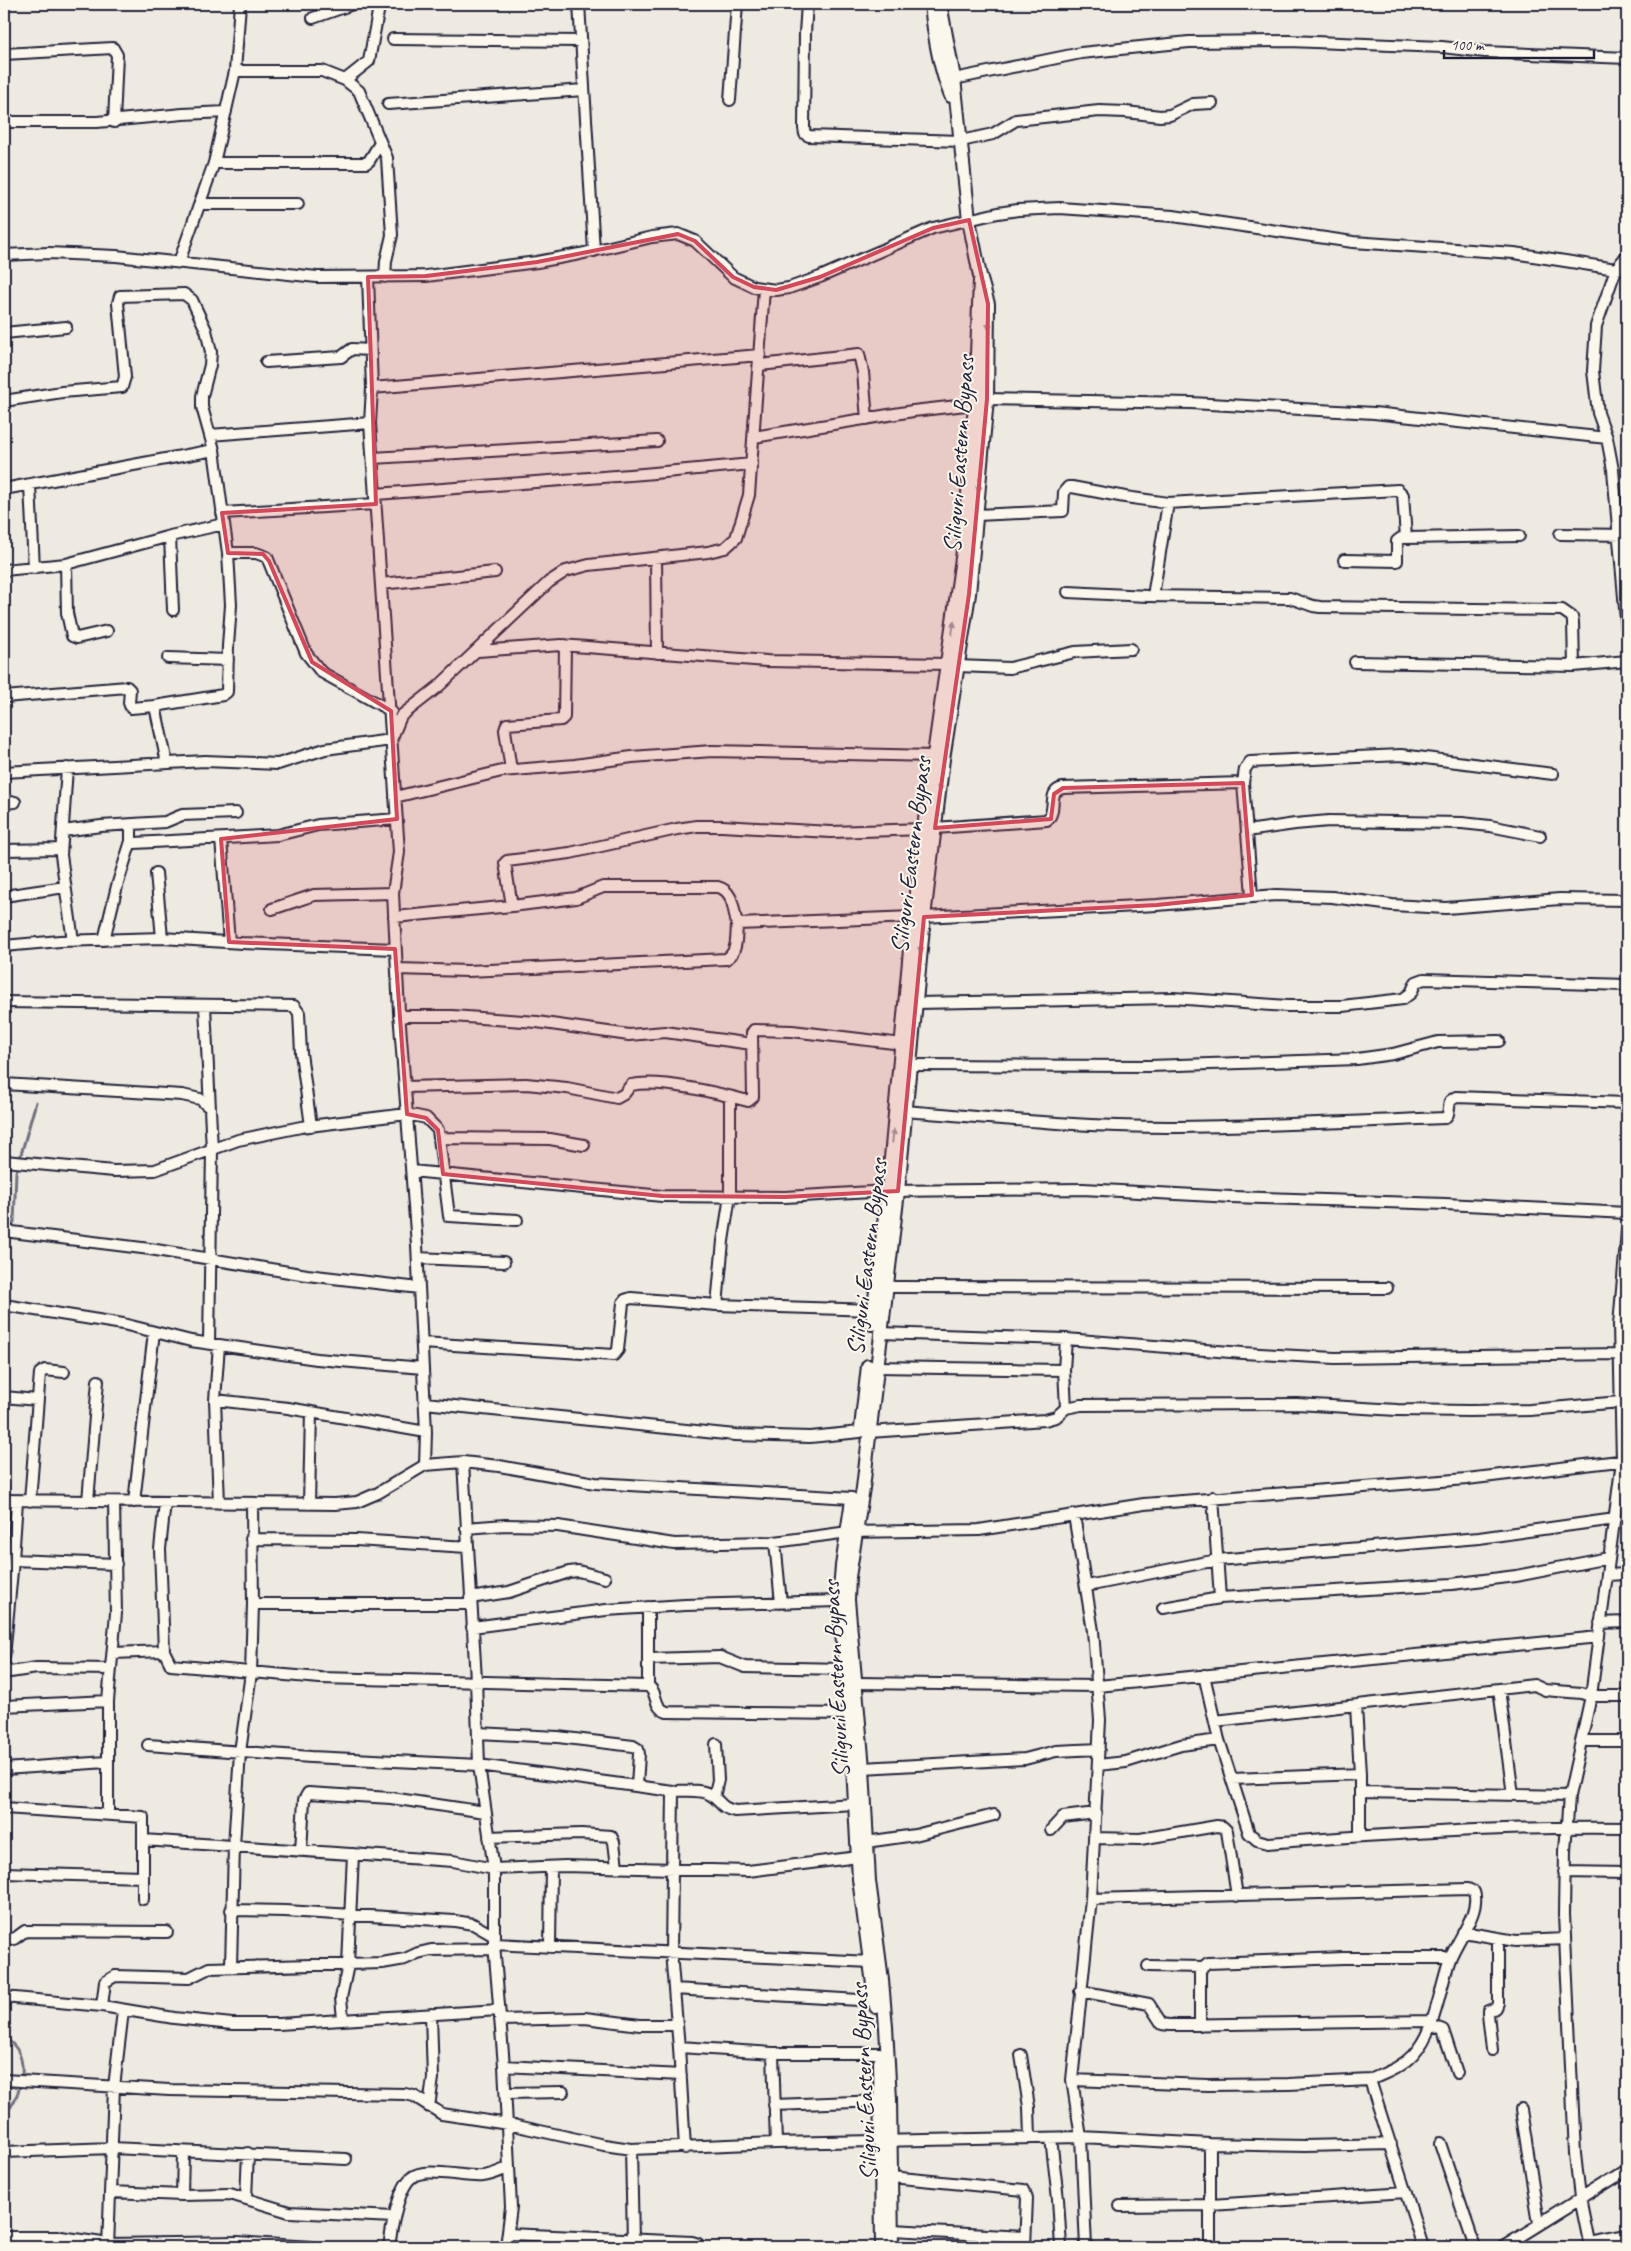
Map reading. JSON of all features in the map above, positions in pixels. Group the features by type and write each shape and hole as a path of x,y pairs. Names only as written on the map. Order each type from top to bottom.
{"main road":[{"name":"Siliguri Eastern Bypass","path":"931,4 934,32 945,81 957,110"},
{"name":"Siliguri Eastern Bypass","path":"930,829 934,756 952,665 969,594 977,515 981,401 980,276 969,220 954,80 940,4"},
{"name":"Siliguri Eastern Bypass","path":"882,2247 886,2142 882,1980 871,1899 866,1842 863,1768 848,1600 852,1498 876,1367 886,1287 902,1044 930,829 943,758 964,544 981,401"},
{"name":"Siliguri Eastern Bypass","path":"892,2247 891,2176 881,2101 876,2001 871,1962 865,1936 858,1857 850,1714 839,1601 852,1532 864,1432 874,1310 905,1111 916,1003 918,917"}],"street":[{"path":"179,262 214,163 235,71 240,4"},
{"path":"313,18 353,4"},
{"path":"346,80 368,61 379,7 382,4"},
{"path":"579,4 594,251"},
{"path":"730,100 737,4"},
{"path":"807,4 805,33 805,134 961,141 993,134 1016,120 1099,111 1160,116 1170,115 1194,104 1212,103"},
{"path":"393,39 581,41"},
{"path":"954,80 1081,53 1188,42 1308,42 1442,47 1485,52 1627,58"},
{"path":"4,54 113,48 117,55 114,122"},
{"path":"235,71 322,71 346,80 359,91 387,158 392,235 384,268 385,276"},
{"path":"388,104 584,90"},
{"path":"4,122 114,122 182,114 226,112"},
{"path":"214,163 366,163 372,158 380,143"},
{"path":"200,204 298,204"},
{"path":"4,255 116,256 317,277 368,277 444,274 537,262 652,237 678,234 695,241 733,277 754,288 789,288 933,228 998,212 1033,209 1173,216 1352,242 1514,254 1616,269 1627,268"},
{"path":"1627,255 1616,269 1596,326 1593,371 1598,413 1607,438 1623,535 1627,632"},
{"path":"368,277 372,388 370,423 391,711 391,740 399,852 393,893 396,969 418,1258 426,1432 425,1465"},
{"path":"391,740 401,716 438,687 478,651 548,582 566,571 590,566 717,550 726,548 736,538 748,495 752,464 764,289"},
{"path":"4,401 62,392 122,387 126,378 118,302 120,296 184,294 192,300 209,339 210,365 202,396 202,407 214,450 228,553 231,605 228,689 226,694 155,706 131,708 129,703 130,690 127,687 7,697"},
{"path":"4,333 66,327"},
{"path":"266,362 341,357 352,349 370,350"},
{"path":"372,388 859,354 863,372 867,419"},
{"path":"754,438 981,401 1191,402 1374,413 1607,438"},
{"path":"210,436 370,423"},
{"path":"373,458 657,441"},
{"path":"4,489 214,450"},
{"path":"222,513 752,464"},
{"path":"30,485 34,568"},
{"path":"977,515 1063,511 1064,492 1068,487 1168,503 1398,490 1404,495 1406,538"},
{"path":"1153,596 1168,503"},
{"path":"4,570 66,564 170,536 224,524"},
{"path":"1560,534 1623,535"},
{"path":"170,536 173,610"},
{"path":"1344,560 1397,561 1397,541 1401,538 1519,536"},
{"path":"228,553 256,553 267,558 306,653 312,662 321,672 391,711"},
{"path":"656,558 657,653"},
{"path":"66,564 67,613 72,636 77,638 108,631"},
{"path":"381,584 495,572"},
{"path":"1068,592 1153,596 1290,598 1320,607 1562,610 1572,617 1574,666"},
{"path":"478,651 565,645 767,661 1010,668 1075,652 1131,649"},
{"path":"512,770 505,730 506,724 561,720 564,717 565,645"},
{"path":"168,658 228,660"},
{"path":"1355,662 1574,666 1627,661"},
{"path":"155,706 167,763"},
{"path":"4,772 223,761 278,764 331,748 391,740"},
{"path":"396,797 512,770 575,765 632,757 712,751 934,756"},
{"path":"1252,896 1244,783 1245,769 1250,762 1363,755 1432,757 1554,774"},
{"path":"67,768 61,849 73,941"},
{"path":"512,906 505,863 507,861 570,853 677,829 722,826 831,832 930,829 1047,820 1052,815 1054,794 1058,789 1063,788 1244,783"},
{"path":"4,803 15,802"},
{"path":"63,831 101,826 165,822 182,815 236,813"},
{"path":"132,841 135,843 278,835 318,825 397,819"},
{"path":"1247,831 1329,821 1462,823 1490,826 1540,836"},
{"path":"104,940 117,886 132,841 132,825"},
{"path":"221,839 229,942"},
{"path":"4,850 61,849"},
{"path":"156,873 162,938"},
{"path":"4,896 65,887"},
{"path":"394,917 576,898 603,887 718,888 727,892 730,896 737,924 735,950 731,957 726,959 468,971 396,969"},
{"path":"272,909 314,895 393,893"},
{"path":"737,924 1157,905 1252,896 1332,897 1392,905 1446,908 1560,899 1627,900"},
{"path":"4,946 73,941 162,938 396,949"},
{"path":"916,1003 1173,998 1316,1006 1403,999 1411,993 1416,982 1424,979 1627,985"},
{"path":"4,1002 205,1006 290,1005 298,1008 311,1126"},
{"path":"205,1006 212,1150 210,1259 219,1503"},
{"path":"399,1016 452,1016 537,1022 630,1035 665,1032 752,1044"},
{"path":"405,1087 526,1084 567,1088 617,1098 624,1094 631,1085 674,1086 748,1101 752,1099 752,1033 754,1030 792,1031 902,1044"},
{"path":"910,1065 1149,1066 1357,1059 1393,1054 1438,1042 1499,1041"},
{"path":"4,1084 182,1095 200,1099 210,1108"},
{"path":"717,1305 723,1241 730,1196 730,1097"},
{"path":"905,1111 1028,1121 1167,1127 1276,1125 1445,1118 1448,1114 1450,1101 1456,1097 1627,1103"},
{"path":"9,1161 114,1171 155,1170 238,1140 311,1126 407,1114 426,1118 438,1130 449,1216 517,1220"},
{"path":"440,1138 550,1139 584,1145"},
{"path":"412,1171 662,1196 785,1197 893,1191 1082,1189 1232,1197 1445,1204 1627,1214"},
{"path":"6,1231 150,1248 307,1275 419,1288"},
{"path":"1627,1232 1623,1325 1619,1354 1624,1460 1608,1558 1592,1696 1569,1796 1564,1872 1571,2091 1580,2198 1590,2245 1627,2236"},
{"path":"418,1258 504,1262"},
{"path":"886,1287 1387,1288"},
{"path":"422,1343 614,1355 618,1350 623,1303 628,1298 717,1305 874,1310"},
{"path":"4,1305 63,1313 214,1344 317,1359 423,1368"},
{"path":"134,1502 154,1332"},
{"path":"880,1333 1066,1339 1335,1358 1619,1354"},
{"path":"1066,1339 1064,1370 1066,1408"},
{"path":"876,1367 1064,1370"},
{"path":"30,1501 37,1400 42,1371 64,1372"},
{"path":"88,1502 98,1381"},
{"path":"4,1397 37,1400"},
{"path":"215,1400 311,1412 370,1424 426,1432"},
{"path":"424,1403 735,1436 810,1438 864,1432 1045,1420 1056,1417 1066,1408 1081,1405 1297,1404 1397,1410 1469,1411 1530,1410 1620,1402"},
{"path":"309,1504 311,1412"},
{"path":"466,1528 505,1525 558,1526 674,1544 775,1542 852,1532 979,1530 1144,1504 1213,1497 1467,1479 1624,1460"},
{"path":"463,1462 476,1680 478,1765 494,1869 495,1943 508,2124 508,2168 511,2206 506,2247"},
{"path":"4,1657 13,1560 11,1500 309,1504 357,1502 378,1493 425,1465 463,1462 499,1466 595,1483 852,1498"},
{"path":"1213,1497 1220,1598"},
{"path":"108,1815 108,1701 113,1653 116,1564 114,1502"},
{"path":"165,1502 160,1549 164,1651 172,1664 251,1673 402,1681 476,1680 648,1686"},
{"path":"231,1966 231,1910 240,1752 251,1673 253,1604 252,1503"},
{"path":"1074,1515 1087,1586 1098,1686 1099,1749 1091,1899 1072,2080 1081,2138 1086,2247"},
{"path":"1087,1586 1217,1560 1479,1538 1615,1519"},
{"path":"251,1539 356,1540 467,1547"},
{"path":"775,1542 782,1603"},
{"path":"1163,1608 1220,1598 1452,1584 1516,1576 1608,1558"},
{"path":"13,1560 116,1564"},
{"path":"253,1604 470,1601 509,1592 569,1572 578,1571 605,1578"},
{"path":"1607,1575 1627,1574"},
{"path":"472,1627 606,1610 648,1607 839,1601"},
{"path":"648,1607 648,1686 654,1693 657,1706 667,1712 850,1714"},
{"path":"1600,1623 1627,1622"},
{"path":"856,1683 1098,1686 1600,1637"},
{"path":"113,1653 164,1651"},
{"path":"648,1659 720,1657 745,1667 845,1668"},
{"path":"4,1666 10,1672 37,1668 111,1669"},
{"path":"1204,1675 1219,1740 1249,1834 1257,1840 1268,1843 1360,1836 1566,1827 1627,1828"},
{"path":"1215,1721 1534,1685 1545,1690 1581,1693 1592,1696 1627,1696"},
{"path":"1500,1689 1512,1795"},
{"path":"4,1706 108,1701"},
{"path":"1356,1706 1360,1774 1360,1836"},
{"path":"478,1733 558,1737 633,1746 638,1749 639,1754 637,1786"},
{"path":"1098,1765 1135,1760 1181,1745 1219,1740"},
{"path":"1581,1741 1627,1741"},
{"path":"714,1797 718,1780 716,1744"},
{"path":"148,1745 311,1757 478,1765 673,1791 709,1793 726,1809 735,1811 855,1804"},
{"path":"863,1768 1025,1759 1056,1751 1099,1749"},
{"path":"4,1769 108,1762"},
{"path":"1232,1779 1360,1774"},
{"path":"673,1791 671,1952 680,2047 686,2148"},
{"path":"1360,1792 1569,1796"},
{"path":"301,1851 304,1800 308,1793 391,1798 485,1812"},
{"path":"4,1808 143,1817 143,1899"},
{"path":"1051,1830 1063,1817 1096,1813"},
{"path":"866,1842 915,1835 994,1814"},
{"path":"1094,1838 1140,1839 1217,1826 1223,1827 1227,1831 1237,1896"},
{"path":"489,1837 581,1834 611,1836 614,1842 617,1867"},
{"path":"143,1840 453,1861 494,1869 617,1867 748,1871 858,1857"},
{"path":"342,2019 342,1988 348,1965 353,1854"},
{"path":"550,1947 552,1867"},
{"path":"1564,1872 1627,1872"},
{"path":"4,1873 143,1877"},
{"path":"1072,2080 1216,2085 1370,2080 1395,2069 1413,2055 1424,2039 1431,2023 1450,1958 1476,1905 1474,1892 1468,1889 1091,1899"},
{"path":"231,1910 465,1922 495,1943"},
{"path":"4,1938 14,1938 25,1931 167,1932"},
{"path":"1462,1932 1516,1941 1565,1938"},
{"path":"1492,2050 1488,2012 1496,2008 1498,2003 1498,1939"},
{"path":"102,2006 103,1988 109,1978 115,1976 189,1978 209,1968 231,1966 348,1965 394,1962 431,1950 495,1943 871,1962"},
{"path":"1200,2025 1200,1972 1208,1963 1343,1958 1450,1958"},
{"path":"1148,1966 1203,1967"},
{"path":"674,1989 876,2001"},
{"path":"1080,1991 1149,2004 1162,2024 1431,2023 1444,2030 1457,2073"},
{"path":"4,1997 102,2006 123,2011 232,2024 279,2024 431,2014 585,2018 640,2025 677,2025"},
{"path":"108,2246 114,2087 123,2011"},
{"path":"429,2107 433,2060 431,2014"},
{"path":"680,2047 772,2053 879,2053"},
{"path":"772,2053 776,2143"},
{"path":"1021,2054 1029,2107 1030,2138"},
{"path":"504,2066 681,2075"},
{"path":"4,2080 221,2092 405,2094 414,2096 442,2114 508,2124 630,2149 776,2143 1030,2138 1305,2146 1391,2144"},
{"path":"1370,2080 1422,2247"},
{"path":"506,2093 563,2092"},
{"path":"774,2105 881,2101"},
{"path":"1522,2110 1539,2224"},
{"path":"1051,2138 1061,2247"},
{"path":"1440,2143 1475,2247"},
{"path":"1210,2144 1210,2247"},
{"path":"4,2152 112,2148 346,2159"},
{"path":"630,2149 633,2240"},
{"path":"182,2195 183,2152"},
{"path":"246,2198 248,2153"},
{"path":"389,2247 394,2217 406,2183 412,2176 422,2173 482,2176 508,2168"},
{"path":"1503,2247 1627,2170"},
{"path":"891,2176 1024,2190 1027,2198 1025,2242 892,2230"},
{"path":"111,2192 182,2195 230,2194 289,2212 394,2217"},
{"path":"1120,2206 1211,2205 1406,2192"},
{"path":"508,2234 692,2242 700,2247"},
{"path":"4,2237 61,2237 108,2246 238,2242 310,2247"}],"highlighted area":[{"path":"969,220 988,304 987,399 969,594 935,828 1051,819 1054,794 1063,788 1243,783 1252,895 1157,905 924,917 898,1191 785,1197 662,1196 443,1174 438,1130 426,1118 407,1114 395,949 229,942 221,839 397,819 391,711 312,662 269,561 263,554 228,553 222,513 376,504 368,277 426,276 537,262 678,234 695,241 733,277 754,287 776,290 820,277 933,228"}],"waterway":[{"path":"10,1229 14,1222 16,1172 36,1102"},
{"path":"4,1473 10,1503 4,1554"},
{"path":"4,2038 19,2053 22,2064 20,2086 11,2107 4,2115"}]}
